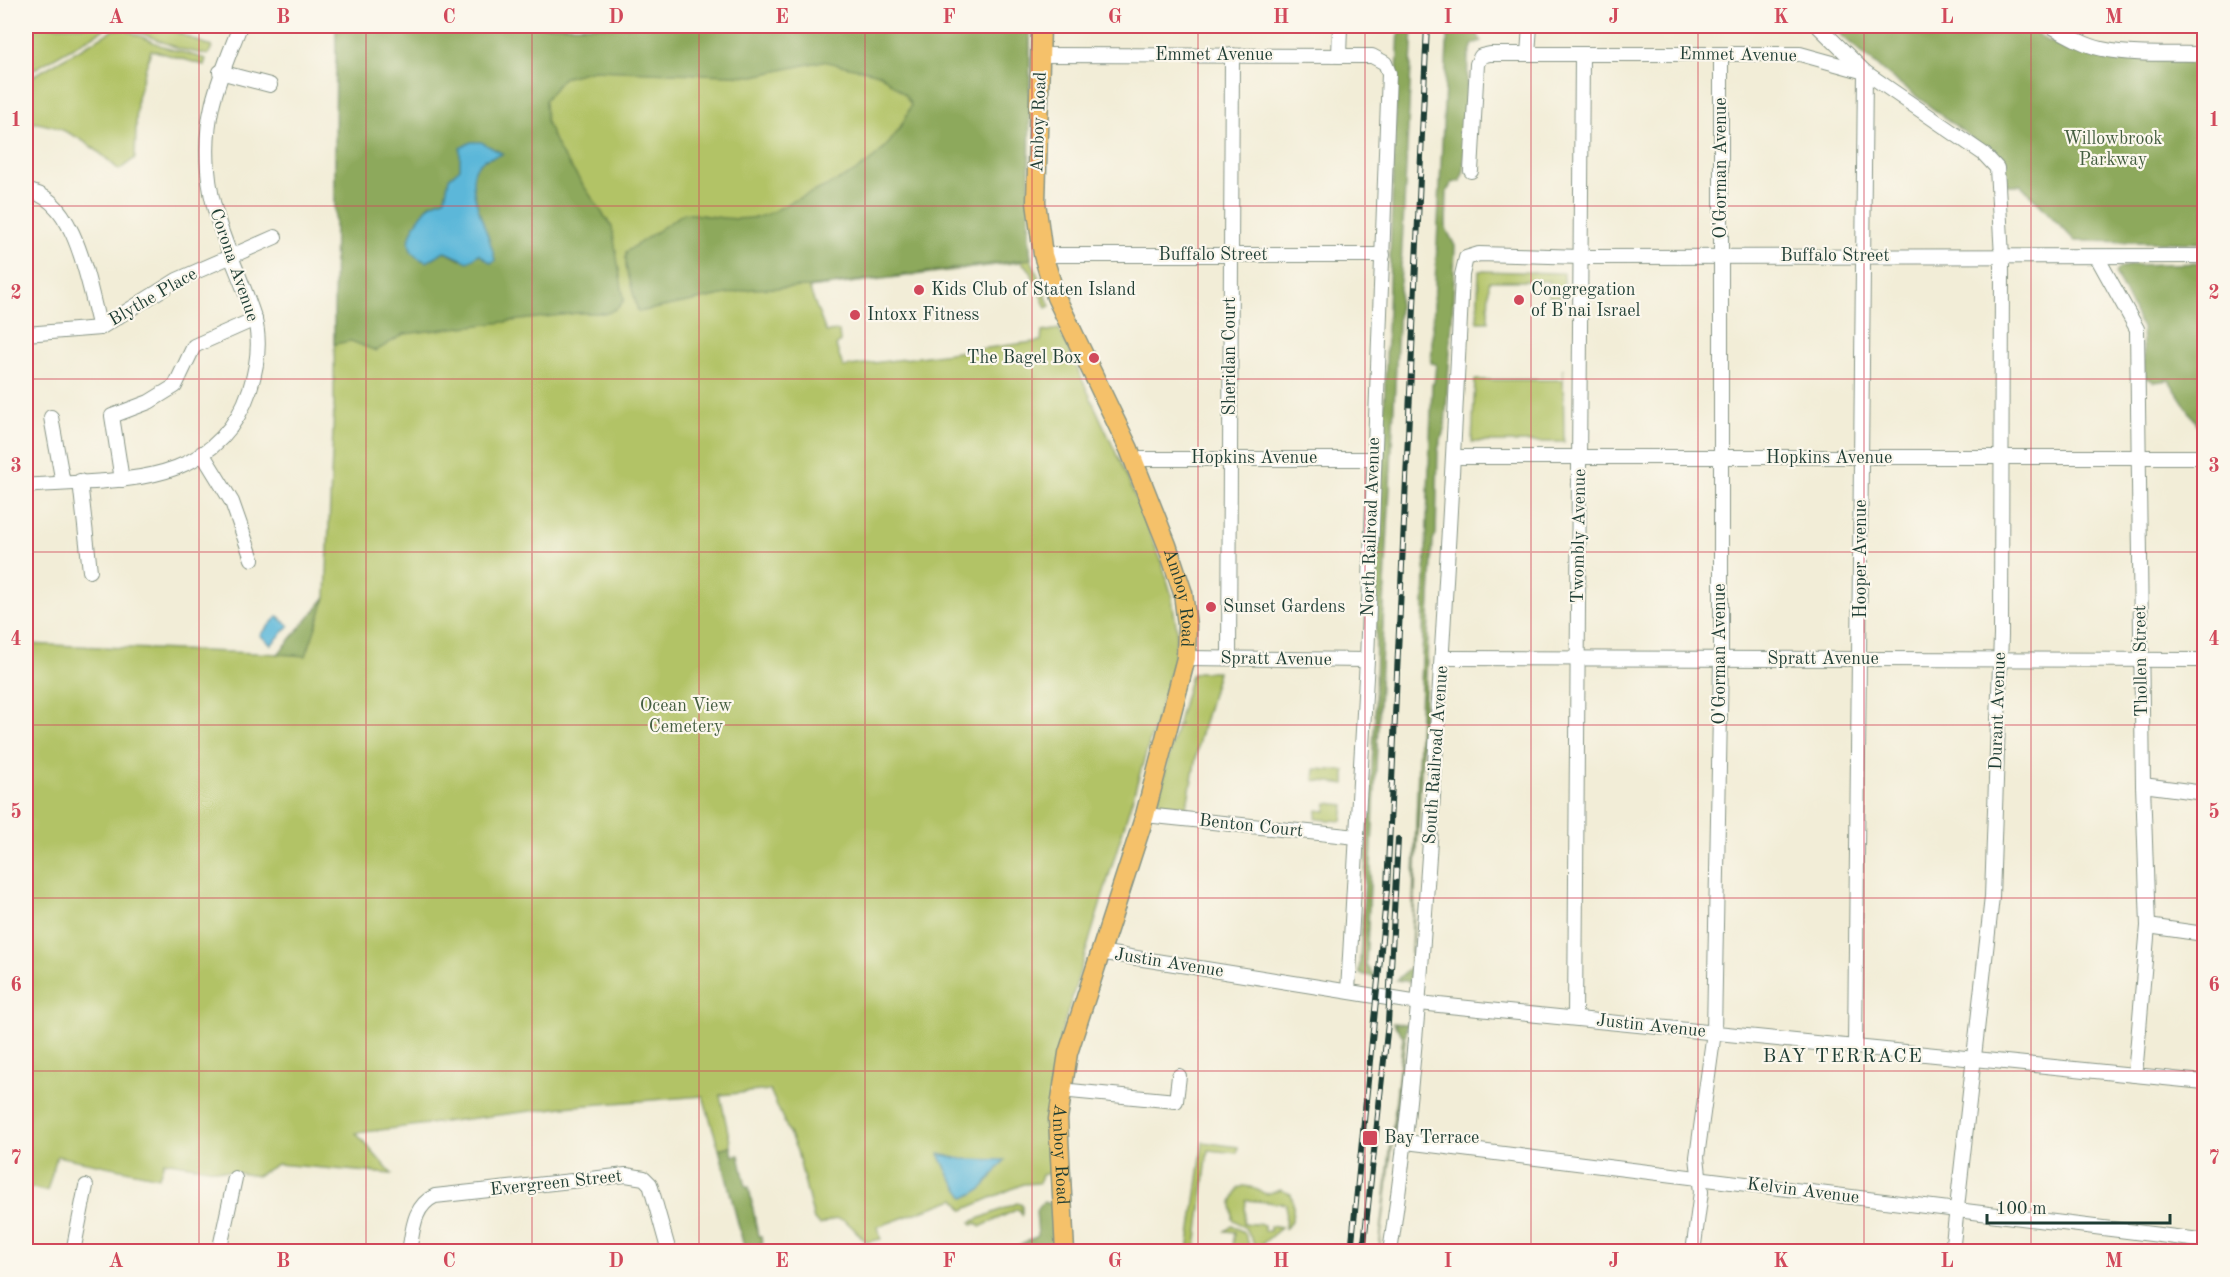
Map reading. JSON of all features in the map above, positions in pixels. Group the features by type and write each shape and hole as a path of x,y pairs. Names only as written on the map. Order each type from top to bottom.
{"main road":[{"name":"Amboy Road","path":"1041,26 1036,202 1043,255 1056,297 1134,459 1183,593 1187,625 1186,658 1145,815 1099,952 1068,1053 1060,1090 1059,1157 1065,1251"}],"street":[{"name":"Corona Avenue","path":"26,486 122,480 162,474 202,453 226,431 247,397 256,361 255,319 216,220 208,169 209,116 220,72 240,26"},
{"path":"1339,56 1340,26"},
{"path":"1528,54 1530,26"},
{"path":"1818,26 1865,72"},
{"path":"2051,26 2071,38 2101,49 2136,53 2205,54"},
{"name":"Emmet Avenue","path":"1471,171 1478,64 1481,56 1528,54 1800,54 1865,72 1984,154 1997,168"},
{"name":"Twombly Avenue","path":"1575,1018 1582,54"},
{"name":"O'Gorman Avenue","path":"1693,1251 1701,1192 1696,1157 1714,1032 1721,659 1721,54"},
{"name":"Emmet Avenue","path":"1041,55 1372,56 1385,63"},
{"name":"Sheridan Court","path":"1229,658 1232,55"},
{"name":"North Railroad Avenue","path":"1348,991 1366,660 1383,255 1389,73 1385,63"},
{"path":"220,72 270,85"},
{"name":"Hooper Avenue","path":"1855,1047 1861,660 1861,256 1865,72"},
{"name":"Durant Avenue","path":"1952,1251 1992,897 2000,660 2002,257 1997,168"},
{"path":"26,191 43,195 53,202 68,221 100,328"},
{"name":"Blythe Place","path":"26,334 100,328 177,280 275,237"},
{"name":"Buffalo Street","path":"1466,258 1479,254 2205,256"},
{"name":"Buffalo Street","path":"1043,255 1383,255"},
{"name":"Thollen Street","path":"2097,257 2137,329 2143,785 2148,926 2136,1075"},
{"name":"South Railroad Avenue","path":"1390,1251 1406,1142 1419,1003 1454,458 1462,275 1466,258"},
{"path":"122,480 112,416 149,402 175,386 194,346 255,319"},
{"path":"51,417 63,483"},
{"path":"202,453 232,502 252,559"},
{"name":"Hopkins Avenue","path":"1134,459 1230,457 1373,459"},
{"name":"Hopkins Avenue","path":"1454,458 2205,457"},
{"path":"80,482 90,571"},
{"name":"Spratt Avenue","path":"1186,658 1366,660"},
{"name":"Spratt Avenue","path":"1442,658 2205,660"},
{"path":"2143,785 2205,793"},
{"name":"Benton Court","path":"1145,815 1357,837"},
{"path":"2148,926 2205,934"},
{"name":"Justin Avenue","path":"1099,952 1419,1003 2205,1082"},
{"path":"1060,1090 1176,1101 1179,1076"},
{"name":"Kelvin Avenue","path":"1406,1142 2200,1240"},
{"name":"Evergreen Street","path":"409,1251 416,1215 425,1201 435,1197 636,1175 644,1178 650,1184 669,1251"},
{"path":"219,1251 235,1178"},
{"path":"73,1251 86,1186"}],"green space":[{"path":"26,26 99,26 105,29 26,74"},
{"path":"105,26 161,26 212,47 208,55 180,49 131,29"},
{"name":"Ocean View Cemetery","path":"336,26 1030,26 1029,239 1031,259 1050,306 1046,308 1030,270 1021,262 809,288 826,332 839,331 840,342 836,346 843,367 1041,341 1042,332 1059,329 1123,468 1161,560 1171,593 1177,630 1174,661 1061,1034 1050,1088 1050,1173 1042,1175 1039,1183 1023,1184 963,1210 955,1199 877,1227 881,1239 867,1242 847,1222 836,1219 820,1225 814,1220 797,1151 770,1090 720,1095 731,1146 719,1149 703,1096 563,1107 356,1133 392,1174 277,1164 257,1176 164,1161 159,1177 57,1156 47,1191 26,1187 26,644 306,655 326,596 334,407"},
{"path":"336,26 1030,26 1029,238 1031,259 809,287 752,289 638,312 626,266 626,252 684,213 730,218 762,216 849,175 878,154 891,141 902,125 911,105 905,95 880,74 823,61 754,76 594,70 563,78 545,100 546,121 559,150 612,227 624,300 619,307 608,313 578,313 404,334 376,351 351,341 334,344","holes":["490,147 502,153 477,165 472,176 476,200 495,260 491,263 479,254 460,260 444,251 427,262 415,225 430,204 445,198 449,178"]},
{"path":"1399,26 1413,26 1366,965 1375,977 1359,974 1375,715 1376,616"},
{"path":"1448,26 1455,26 1455,31 1477,33 1481,41 1473,44 1468,58 1464,170 1460,181 1452,183 1447,191 1446,228 1455,246 1453,304 1445,426 1438,450 1436,534 1433,541 1410,982 1396,980 1410,968 1412,935 1432,384 1436,364 1431,363"},
{"name":"Willowbrook Parkway","path":"1830,26 2034,26 2038,35 2047,41 2087,50 2144,59 2204,62 2204,243 2075,241 2021,185 2007,185 2004,169 1998,158 1887,74"},
{"path":"115,29 126,30 167,48 206,59 204,65 151,50 137,98 135,158 119,170 77,137 52,126 26,122 26,80"},
{"path":"2204,263 2204,435 2169,380 2155,382 2145,377 2142,328 2115,273 2119,268 2133,265"},
{"path":"1479,271 1564,273 1564,296 1549,297 1549,281 1489,281 1488,322 1477,322"},
{"path":"1563,368 1564,442 1472,442 1475,380 1563,380"},
{"path":"326,597 306,656 278,654"},
{"path":"1198,672 1218,672 1199,741 1187,806 1163,804 1158,799 1177,725 1180,725 1178,722 1191,675"},
{"path":"1315,769 1345,771 1345,784 1314,780"},
{"path":"1327,803 1344,805 1342,821 1316,819 1317,810 1326,811"},
{"path":"1393,1023 1407,1024 1379,1251 1403,1036"},
{"path":"1203,1142 1238,1147 1237,1153 1208,1150 1196,1248 1221,1251 1188,1251"},
{"path":"731,1146 733,1156 739,1155 746,1187 749,1187 758,1236 761,1236 763,1244 760,1245 762,1251 745,1251 719,1149"},
{"path":"1243,1186 1266,1194 1281,1190 1291,1194 1292,1198 1292,1217 1285,1229 1286,1204 1246,1200 1244,1223 1264,1225 1264,1231 1270,1231 1270,1226 1281,1228 1257,1248 1245,1228 1233,1219 1232,1202 1238,1189"},
{"path":"1043,1202 1051,1204 1053,1208 1054,1244 1058,1251 1006,1252 1038,1236 1036,1211"},
{"path":"1017,1203 1022,1205 1022,1215 1018,1209 980,1227 977,1223 972,1225 971,1222"},
{"path":"1232,1226 1244,1232 1252,1251 1232,1251 1235,1232 1225,1231"}],"water":[{"path":"471,142 481,142 503,154 481,162 475,171 473,182 478,209 495,261 491,263 479,254 468,262 444,251 427,262 417,257 412,251 409,244 410,237 417,221 429,206 445,198 449,178 460,168 460,148"},
{"path":"278,616 289,626 271,645 260,635"},
{"path":"939,1154 962,1159 1005,1160 982,1189 965,1198 950,1177"}],"railway":[{"path":"1351,1252 1387,889 1427,26"},
{"path":"1363,1252 1388,1023 1398,839"}],"place":[{"name":"Kids Club of Staten Island","path":"919,290"},
{"name":"Congregation of B'nai Israel","path":"1519,300"},
{"name":"Intoxx Fitness","path":"855,315"},
{"name":"The Bagel Box","path":"1094,358"},
{"name":"Sunset Gardens","path":"1211,607"},
{"name":"Bay Terrace","path":"1370,1138"}],"district":[{"name":"BAY TERRACE","path":"1843,1057"}]}
